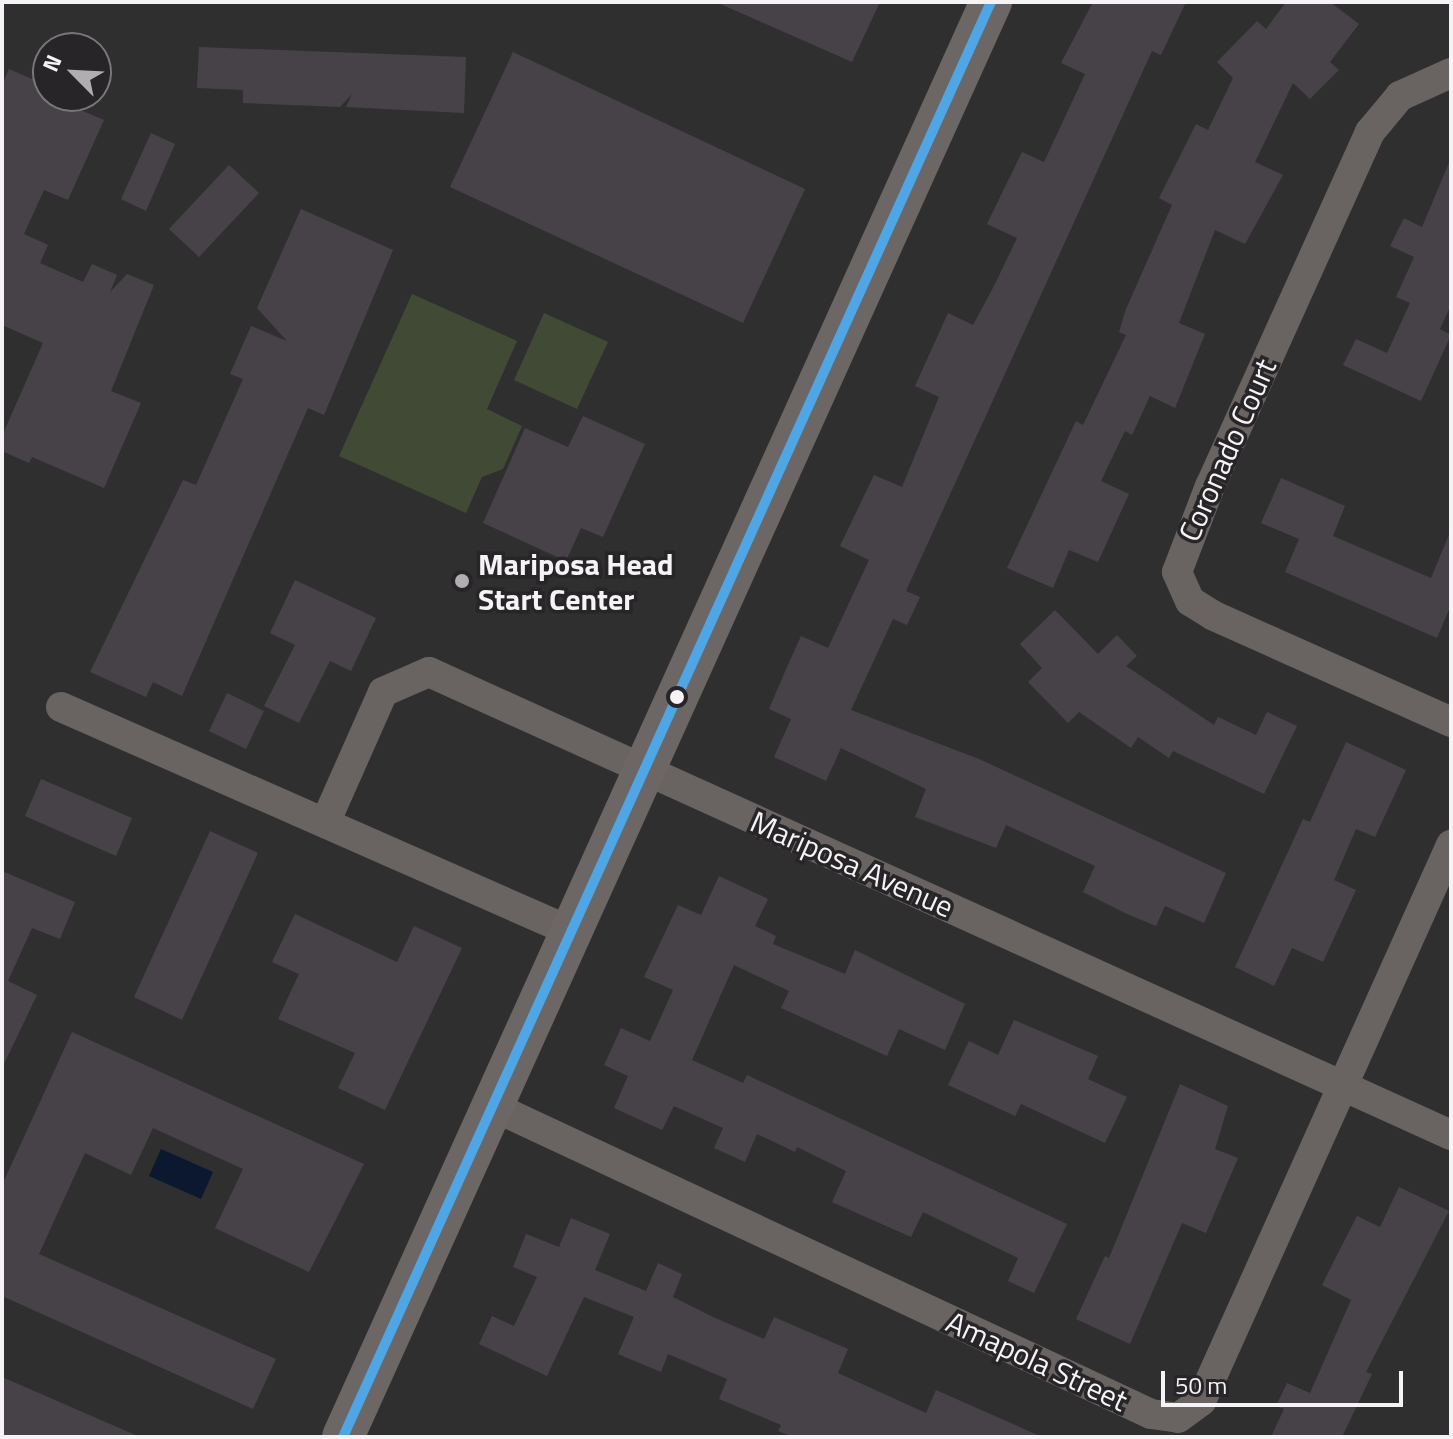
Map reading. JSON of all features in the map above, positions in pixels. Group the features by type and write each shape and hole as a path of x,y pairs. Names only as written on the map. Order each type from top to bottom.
{"main road":[{"path":"343,1437 991,2"}],"street":[{"name":"Coronado Court","path":"1451,73 1400,96 1370,132 1204,499 1177,572 1190,601 1212,615 1451,722"},
{"name":"Mariposa Avenue","path":"325,823 383,692 429,672 1451,1135"},
{"path":"61,707 572,932"},
{"name":"Amapola Street","path":"492,1106 1164,1418 1188,1414 1201,1401 1451,845"}],"green space":[{"path":"412,294 517,341 487,409 522,426 503,469 482,477 466,513 339,456"},
{"path":"544,313 608,342 577,409 514,380"}],"water":[{"path":"161,1149 213,1172 201,1199 149,1176"}],"building":[{"path":"716,2 880,2 852,62"},
{"path":"1093,2 1186,2 1161,55 1152,51 906,591 920,597 907,625 893,619 851,710 979,759 1226,873 1204,923 1165,906 1156,926 1127,914 1083,892 1095,866 1006,825 996,848 915,817 926,789 841,748 826,781 774,757 791,719 769,709 801,636 828,648 869,560 840,546 874,475 902,487 939,397 915,386 948,313 973,325 1017,238 987,224 1022,152 1044,162 1085,74 1061,63"},
{"path":"1286,2 1330,2 1359,24 1330,62 1339,70 1310,99 1293,83 1255,162 1283,175 1245,244 1215,230 1179,323 1205,334 1175,408 1150,396 1132,435 1125,431 1101,481 1129,494 1098,562 1069,550 1053,588 1007,568 1076,421 1083,425 1126,335 1119,332 1126,309 1172,205 1159,198 1196,124 1208,130 1233,78 1217,62 1257,21 1266,29"},
{"path":"199,47 466,57 464,113 346,107 352,94 340,107 243,103 243,90 197,88"},
{"path":"513,52 805,189 743,323 450,187"},
{"path":"9,69 32,79 32,112 85,112 104,120 68,200 44,190 24,234 48,245 40,263 83,282 92,264 117,275 110,292 127,274 154,285 111,391 141,403 104,488 32,457 29,463 2,451 2,436 43,343 2,325 2,85"},
{"path":"151,133 175,144 146,211 121,199"},
{"path":"1451,158 1451,305 1440,329 1451,335 1421,401 1343,365 1356,339 1387,353 1410,303 1396,297 1414,257 1390,246 1404,218 1422,227"},
{"path":"229,165 259,193 199,257 169,229"},
{"path":"301,209 393,250 324,415 308,408 182,696 153,682 146,697 90,672 183,480 196,485 243,379 230,374 251,326 287,341 257,308"},
{"path":"583,416 645,444 603,537 581,528 566,561 483,523 525,428 568,447"},
{"path":"1281,478 1345,506 1333,536 1431,578 1451,530 1451,605 1437,638 1285,572 1299,539 1261,523"},
{"path":"295,580 376,618 351,671 330,661 299,723 264,706 295,645 270,633"},
{"path":"1055,610 1098,654 1117,635 1137,656 1126,666 1214,725 1218,717 1256,735 1267,712 1297,726 1264,794 1173,751 1169,758 1138,737 1131,748 1079,712 1068,723 1028,682 1042,668 1020,644"},
{"path":"227,693 264,711 246,749 209,731"},
{"path":"1346,742 1406,770 1375,837 1356,829 1334,880 1356,890 1323,962 1292,948 1274,986 1235,967 1303,819 1310,822"},
{"path":"41,779 132,818 116,856 25,816"},
{"path":"210,831 258,853 182,1020 134,997"},
{"path":"2,871 75,902 60,939 32,928 8,981 37,995 2,1068"},
{"path":"719,876 768,899 755,926 776,936 773,944 845,974 855,950 965,1004 945,1050 899,1029 887,1056 781,1008 789,991 734,965 692,1060 743,1083 747,1075 1067,1224 1034,1293 1008,1281 1018,1258 923,1212 911,1237 832,1202 846,1171 797,1147 795,1152 757,1134 745,1162 714,1148 723,1128 674,1106 662,1130 614,1108 628,1076 604,1065 621,1028 650,1041 673,990 644,977 678,905 701,915"},
{"path":"295,914 397,962 414,926 462,948 385,1110 338,1088 355,1053 278,1019 299,974 272,962"},
{"path":"1014,1020 1098,1056 1088,1079 1127,1097 1105,1143 1021,1104 1015,1116 948,1085 969,1041 998,1055"},
{"path":"72,1032 364,1164 309,1272 215,1228 243,1169 153,1128 131,1175 85,1153 39,1254 276,1359 253,1409 2,1296 2,1185"},
{"path":"1180,1084 1228,1106 1215,1149 1238,1158 1206,1233 1182,1223 1130,1344 1076,1319 1105,1256 1109,1258"},
{"path":"1399,1187 1449,1211 1366,1372 1372,1374 1342,1437 1271,1437 1284,1409 1276,1406 1287,1383 1310,1393 1351,1300 1322,1285 1336,1257 1357,1216 1380,1227"},
{"path":"571,1218 610,1234 595,1270 646,1291 658,1263 682,1274 673,1297 713,1317 764,1339 774,1317 848,1349 838,1373 926,1413 936,1390 1042,1437 793,1437 778,1431 781,1425 719,1399 727,1379 668,1354 661,1372 618,1354 634,1317 584,1297 547,1376 479,1344 492,1316 514,1326 537,1277 513,1267 526,1234 559,1247"},
{"path":"2,1377 140,1437 2,1437"}],"transit line":[{"path":"343,1437 991,2"}],"place":[{"name":"Mariposa Head Start Center","path":"462,581"}]}
